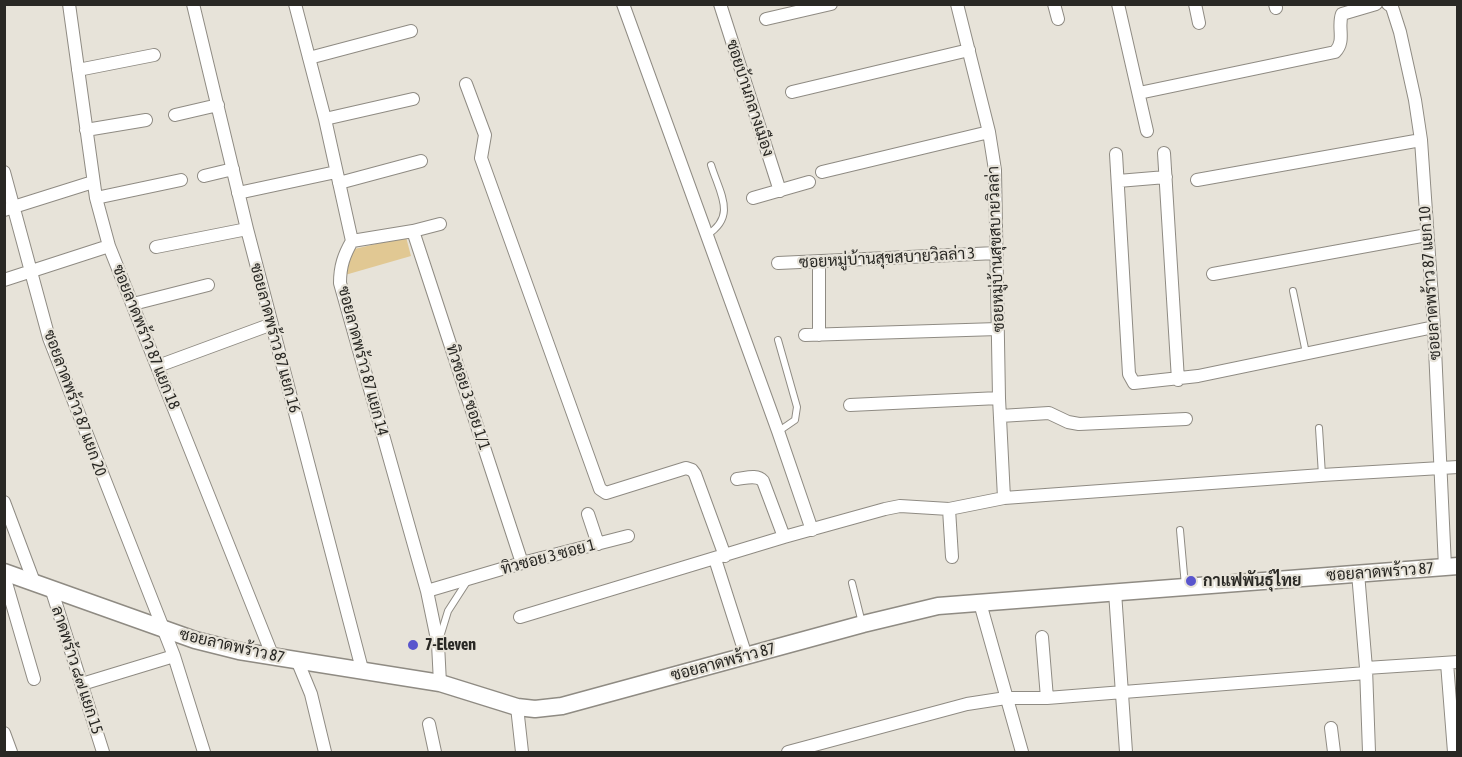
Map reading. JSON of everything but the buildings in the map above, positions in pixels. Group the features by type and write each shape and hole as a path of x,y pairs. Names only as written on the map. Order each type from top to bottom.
{"street":[{"name":"ซอยลาดพร้าว 87 แยก 18","path":"68,4 93,182 109,246 273,657"},
{"name":"ซอยลาดพร้าว 87 แยก 16","path":"193,4 247,229 363,669"},
{"path":"295,4 325,119 352,241 440,224"},
{"path":"623,4 812,530"},
{"name":"ซอยบ้านกลางเมือง","path":"720,4 780,191"},
{"path":"766,19 831,4"},
{"name":"ซอยหมู่บ้านสุขสบายวิลล่า","path":"957,4 989,132 995,170 999,398 1004,498"},
{"path":"1054,4 1058,19"},
{"path":"1118,4 1147,131"},
{"path":"1195,4 1199,23"},
{"path":"1139,93 1335,52 1341,43 1341,16 1351,7 1376,4"},
{"name":"ซอยลาดพร้าว 87 แยก 10","path":"1388,4 1395,13 1400,32 1421,140 1434,327 1439,468 1451,567"},
{"path":"309,58 411,32"},
{"path":"792,92 969,51"},
{"path":"78,70 154,55"},
{"path":"466,84 485,135 482,158 600,489 606,493 686,468 692,470 720,558 746,656"},
{"path":"325,119 413,99"},
{"path":"175,115 218,105"},
{"path":"86,130 146,120"},
{"path":"822,172 989,132"},
{"path":"1197,180 1421,140"},
{"path":"1164,153 1178,380"},
{"path":"1116,154 1131,380 1134,384 1178,380 1434,327"},
{"path":"238,193 422,161"},
{"path":"204,176 233,169"},
{"name":"ซอยลาดพร้าว 87 แยก 20","path":"4,172 9,209 31,272 53,349 174,656 204,753"},
{"path":"1118,181 1166,177"},
{"path":"96,198 181,180"},
{"path":"9,209 93,182"},
{"path":"753,198 809,182"},
{"path":"156,247 247,229"},
{"name":"ทิวซอย 3 ซอย 1/1","path":"413,231 522,563"},
{"path":"1213,274 1426,235"},
{"name":"ซอยลาดพร้าว 87 แยก 14","path":"352,241 342,258 340,283 427,591 438,644 440,683"},
{"path":"4,280 109,246"},
{"name":"ซอยหมู่บ้านสุขสบายวิลล่า 3","path":"778,263 996,253"},
{"path":"819,262 819,334"},
{"path":"133,304 208,285"},
{"path":"158,366 272,324"},
{"path":"805,335 998,329"},
{"path":"850,405 999,398"},
{"path":"1000,416 1048,413 1079,424 1186,419"},
{"path":"520,617 784,537 870,512 900,506 949,509 1004,498 1458,467"},
{"path":"737,479 755,477 763,481 784,537"},
{"path":"4,502 34,582"},
{"path":"949,509 952,557"},
{"path":"588,514 598,544"},
{"name":"ทิวซอย 3 ซอย 1","path":"427,591 522,563 628,536"},
{"name":"ซอยลาดพร้าว 87","path":"4,574 34,582 195,640 273,657 363,669 440,683 517,707 535,709 562,706 862,624 938,606 1451,567"},
{"path":"1358,573 1366,670 1369,753"},
{"path":"4,574 34,679"},
{"name":"ลาดพร้าว ๘๗ แยก 15","path":"51,588 103,753"},
{"path":"1115,592 1126,753"},
{"path":"980,603 1022,753"},
{"path":"1042,637 1047,698"},
{"path":"82,684 174,656"},
{"path":"297,660 311,694 325,753"},
{"path":"788,753 967,704 1006,698 1047,698 1452,662 1455,745"},
{"path":"517,707 522,753"},
{"path":"429,724 435,753"},
{"path":"1331,728 1334,753"},
{"path":"4,733 11,753"}],"lane":[{"path":"707,236 722,224 725,215 711,165"},
{"path":"1293,291 1306,353"},
{"path":"778,340 797,407 795,420 778,431"},
{"path":"1318,428 1322,475"},
{"path":"1180,530 1185,587"},
{"path":"438,644 448,610 468,580"},
{"path":"852,583 862,624"}],"shaded area":[{"path":"406,237 411,256 345,275 350,250"}],"place":[{"name":"กาแฟพันธ์ุไทย","path":"1191,581"},
{"name":"7-Eleven","path":"413,645"}]}
